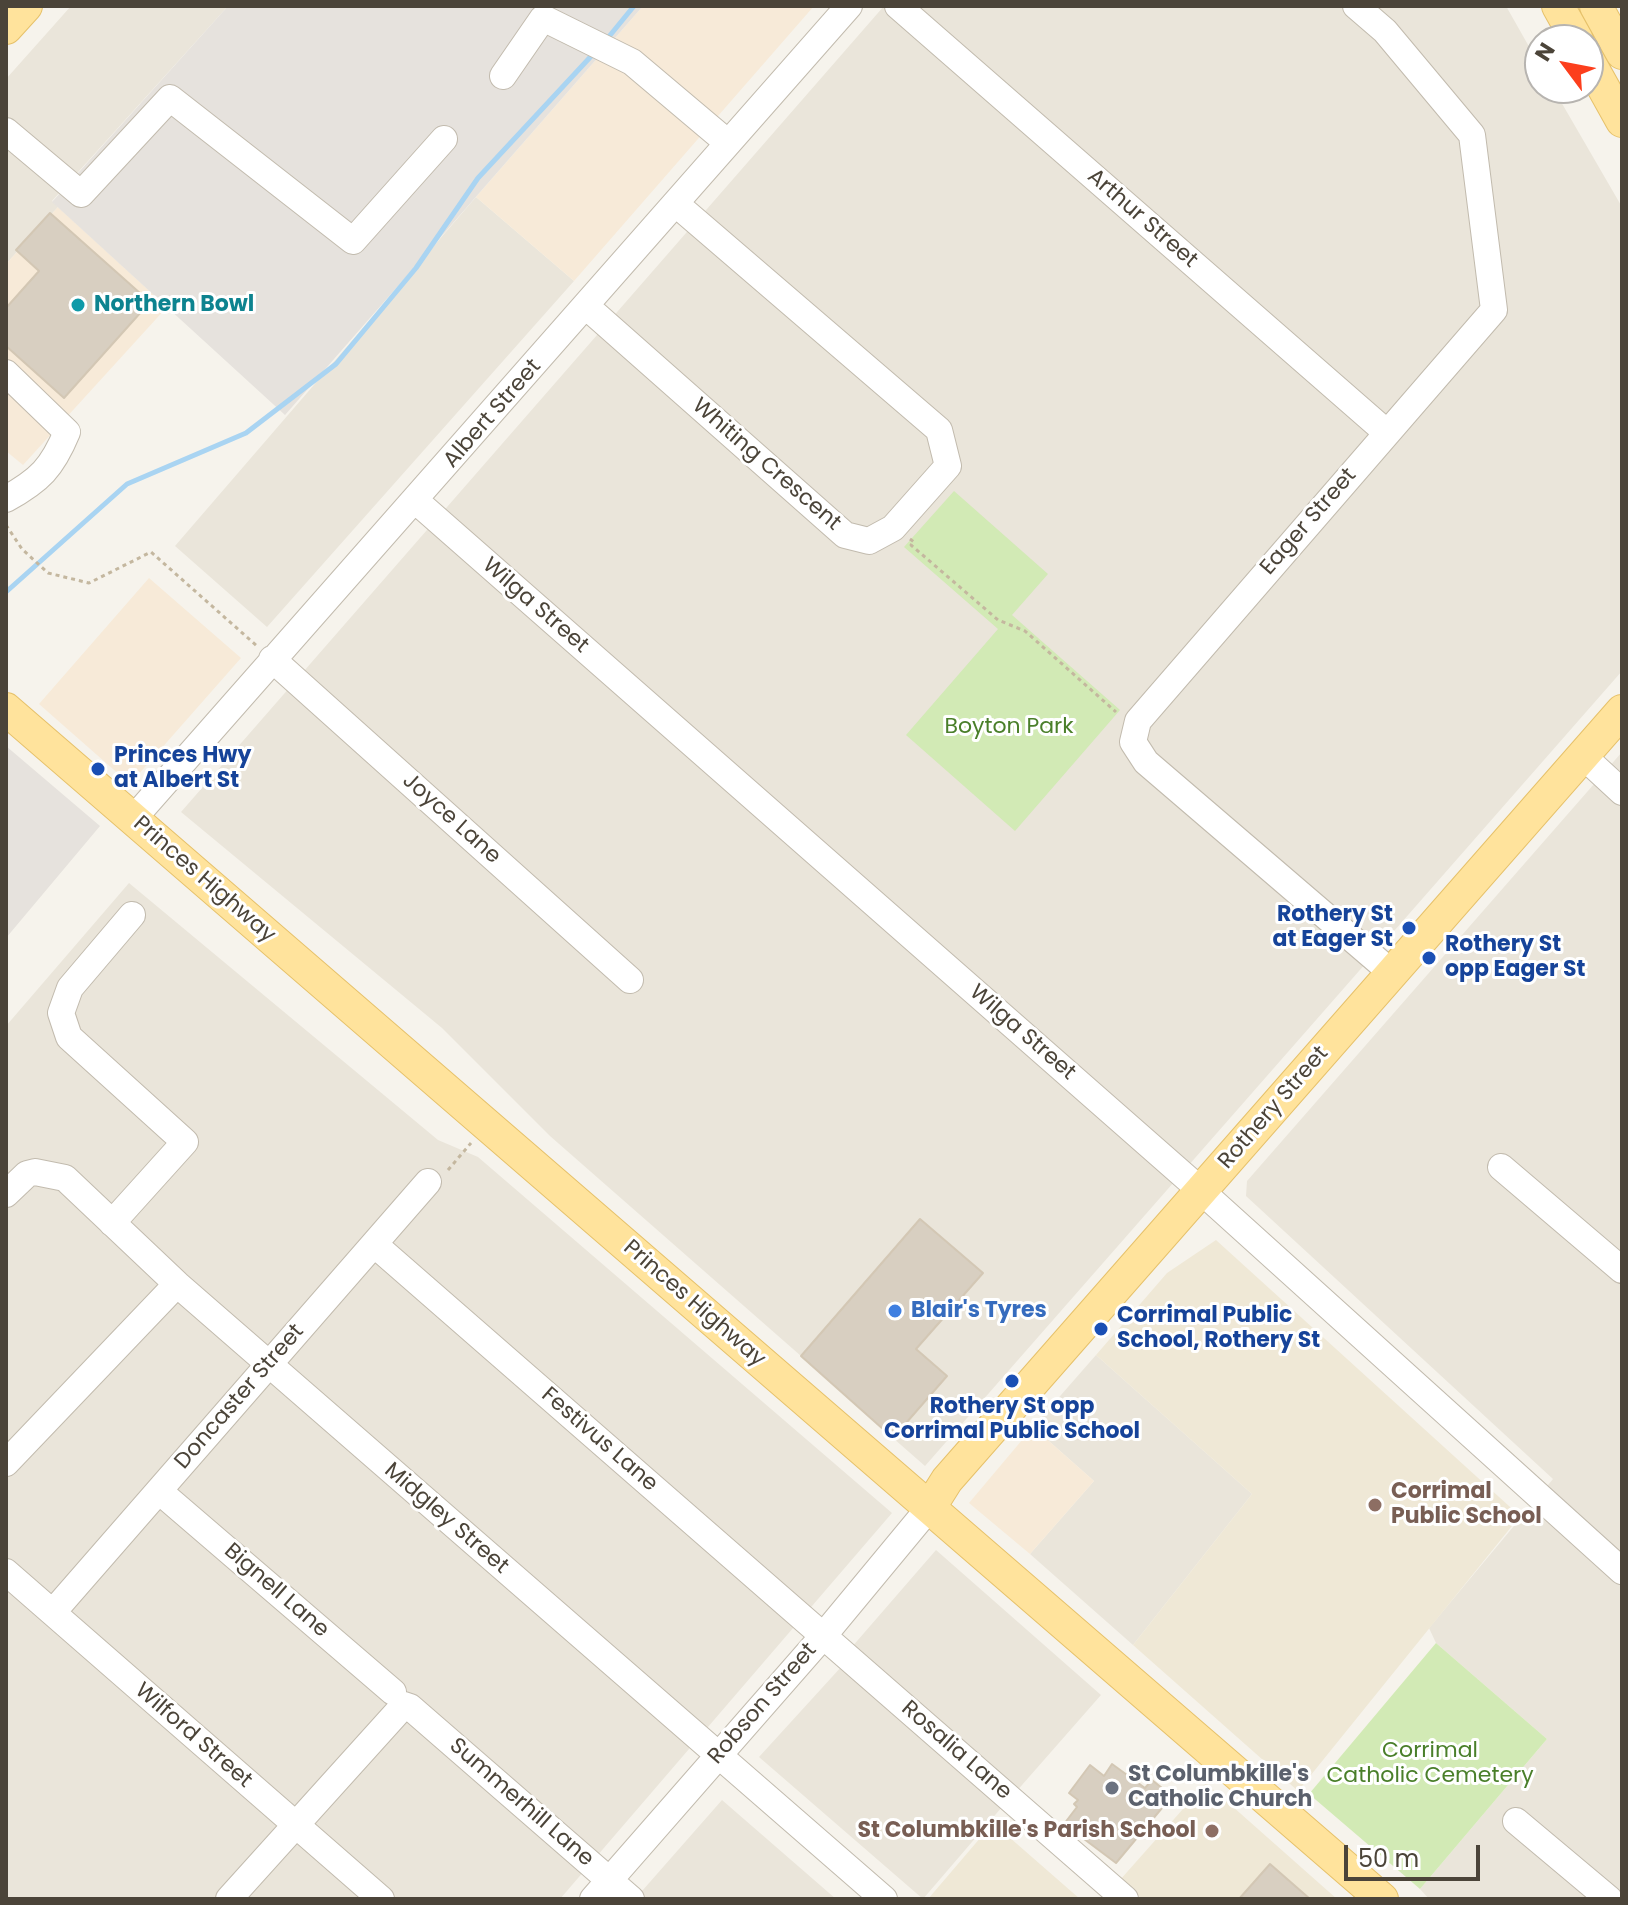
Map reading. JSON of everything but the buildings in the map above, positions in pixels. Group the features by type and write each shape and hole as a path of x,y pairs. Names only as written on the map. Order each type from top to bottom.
{"main road":[{"path":"6,28 26,6"},
{"path":"1558,6 1568,24"},
{"path":"1596,6 1622,53"},
{"path":"1604,89 1622,121"},
{"name":"Princes Highway","path":"6,709 1382,1899"},
{"name":"Rothery Street","path":"930,1507 947,1480 1622,711"}],"street":[{"name":"Albert Street","path":"133,819 849,6"},
{"name":"Arthur Street","path":"898,6 1386,432"},
{"name":"Eager Street","path":"1356,6 1385,31 1472,135 1494,310 1138,721 1133,742 1146,762 1392,973"},
{"path":"503,76 543,18 632,62 728,143"},
{"path":"6,131 81,194 170,98 353,241 444,139"},
{"name":"Whiting Crescent","path":"587,307 845,535 869,541 895,526 948,466 939,430 676,204"},
{"path":"6,373 67,432 54,464 28,487 6,499"},
{"name":"Wilga Street","path":"416,501 1202,1191 1622,1571"},
{"name":"Joyce Lane","path":"272,659 630,980"},
{"path":"1583,756 1622,792"},
{"path":"112,1223 185,1142 69,1037 61,1013 70,988 132,915"},
{"path":"1501,1167 1622,1270"},
{"name":"Midgley Street","path":"6,1194 27,1174 56,1173 177,1284 884,1899"},
{"name":"Doncaster Street","path":"53,1612 374,1244 437,1177"},
{"name":"Festivus Lane","path":"374,1244 824,1635"},
{"path":"6,1463 177,1284"},
{"name":"Bignell Lane","path":"159,1491 402,1699"},
{"name":"Robson Street","path":"601,1889 824,1635 930,1507"},
{"name":"Wilford Street","path":"6,1572 381,1899"},
{"name":"Rosalia Lane","path":"824,1635 1125,1899"},
{"path":"229,1899 398,1708 402,1699"},
{"name":"Summerhill Lane","path":"402,1699 601,1889 631,1899"},
{"path":"1516,1821 1609,1899"}],"path":[{"path":"6,525 22,549 48,573 89,583 151,552 272,659"},
{"path":"895,526 998,620 1025,631 1122,718"},
{"path":"437,1177 474,1140"}],"shaded area":[{"path":"71,6 228,6 52,201 58,207 6,264 6,79"},
{"path":"228,6 643,6 285,415 52,202"},
{"path":"643,6 814,6 574,281 476,197"},
{"path":"884,6 1506,6 1524,38 1524,104 1562,104 1622,207 1622,671 925,1466 893,1438 947,1376 916,1349 982,1274 920,1219 801,1356 550,1136 442,1028 181,812"},
{"path":"476,197 574,281 267,627 175,546"},
{"name":"Northern Bowl","path":"58,207 167,307 23,465 6,451 6,264"},
{"path":"149,578 241,658 130,784 39,704"},
{"path":"6,746 100,826 6,938"},
{"path":"1622,752 1622,1899 1429,1899 1420,1889 1547,1739 1436,1643 1429,1628 1553,1479 1246,1196 1247,1181"},
{"path":"129,883 438,1140 478,1157 892,1513 560,1899 6,1899 6,1026"},
{"name":"Corrimal Public School","path":"1216,1240 1520,1516 1298,1791 1133,1645 1252,1494 1096,1355 1167,1273"},
{"path":"1096,1355 1252,1494 1133,1645 1030,1554 1094,1481 1033,1427"},
{"path":"1033,1427 1094,1481 1030,1554 969,1503"},
{"path":"936,1550 1101,1695 1015,1793 851,1648"},
{"path":"842,1666 1002,1807 923,1899 759,1757"},
{"name":"St Columbkille's Parish School","path":"1206,1783 1337,1899 1142,1899 1120,1880"},
{"path":"722,1800 836,1899 635,1899"},
{"path":"993,1823 1080,1899 928,1899"}],"green space":[{"name":"Boyton Park","path":"954,491 1048,574 1012,615 1120,710 1015,831 906,735 998,629 904,547"},
{"name":"Corrimal Catholic Cemetery","path":"1436,1643 1547,1739 1420,1889 1309,1794"}],"waterway":[{"path":"607,39 634,6"},
{"path":"6,592 127,484 246,433 336,364 416,268 478,178 595,52"}],"place":[{"name":"Northern Bowl","path":"78,305"},
{"name":"Princes Hwy at Albert St","path":"98,769"},
{"name":"Rothery St at Eager St","path":"1409,928"},
{"name":"Rothery St opp Eager St","path":"1429,958"},
{"name":"Blair's Tyres","path":"895,1311"},
{"name":"Corrimal Public School, Rothery St","path":"1101,1329"},
{"name":"Rothery St opp Corrimal Public School","path":"1012,1381"},
{"name":"Corrimal Public School","path":"1375,1505"},
{"name":"St Columbkille's Catholic Church","path":"1112,1788"},
{"name":"St Columbkille's Parish School","path":"1212,1831"}]}
